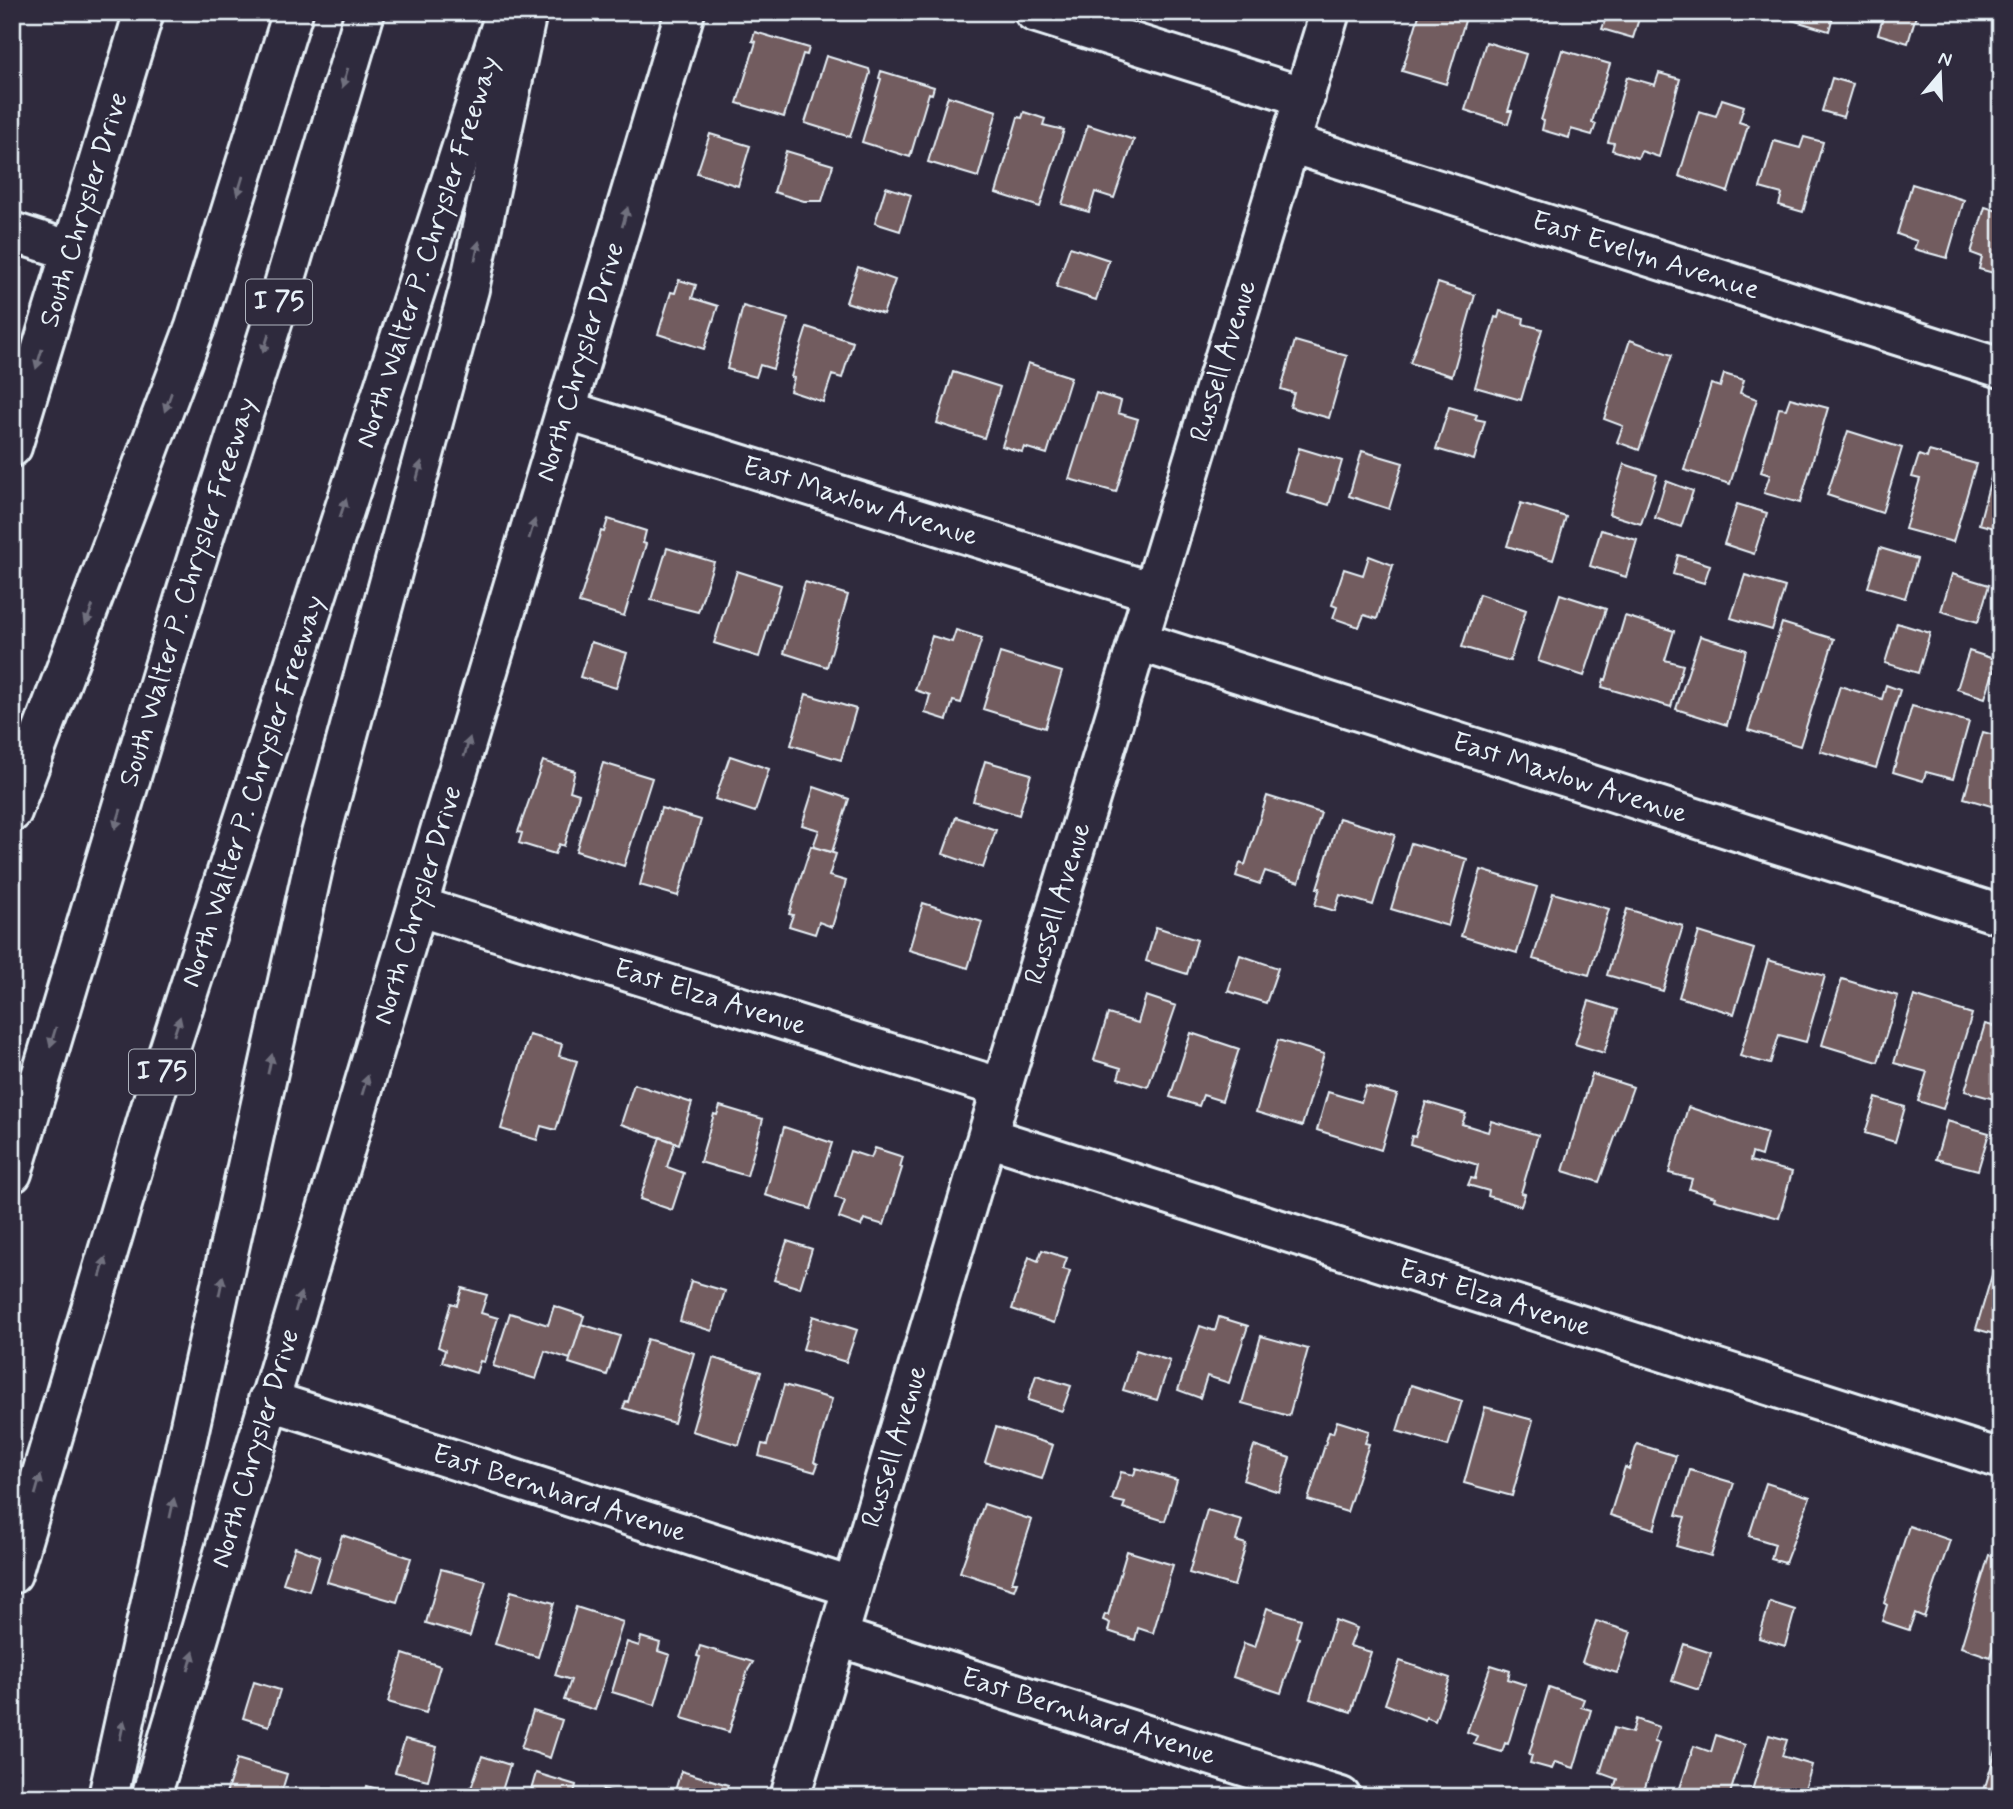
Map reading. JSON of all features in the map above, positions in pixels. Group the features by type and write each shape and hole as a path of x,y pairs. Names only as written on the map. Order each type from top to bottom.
{"main road":[{"name":"South Chrysler Drive","path":"12,447 144,12"},
{"path":"12,812 195,327 293,12"},
{"name":"South Walter P. Chrysler Freeway","path":"12,1173 183,603 281,295 365,12"},
{"name":"North Walter P. Chrysler Freeway","path":"12,1574 154,1097 505,12"},
{"path":"108,1797 318,845 469,289 527,12"},
{"name":"North Chrysler Drive","path":"151,1797 268,1400 420,907 685,12"},
{"path":"1034,12 1305,97"},
{"name":"Russell Avenue","path":"790,1797 839,1637 851,1587 1330,12"},
{"name":"East Evelyn Avenue","path":"1290,143 2001,368"},
{"path":"12,232 72,251"},
{"name":"East Maxlow Avenue","path":"568,411 1153,592"},
{"name":"East Maxlow Avenue","path":"1138,641 2001,915"},
{"name":"East Elza Avenue","path":"420,907 1002,1088"},
{"name":"East Elza Avenue","path":"988,1138 2001,1459"},
{"name":"East Bernhard Avenue","path":"268,1400 851,1587"},
{"name":"East Bernhard Avenue","path":"839,1637 1342,1797"}],"building":[{"path":"1420,12 1467,14 1446,84 1402,71"},
{"path":"1540,12 1559,12 1557,18"},
{"path":"1608,12 1641,12 1633,38 1602,29"},
{"path":"1794,12 1834,12 1829,31 1792,20"},
{"path":"1885,12 1917,12 1908,43 1878,34"},
{"path":"755,32 809,48 807,55 803,54 784,117 737,103 756,42 752,41"},
{"path":"1486,42 1526,54 1508,111 1512,111 1508,124 1465,110"},
{"path":"1562,50 1610,64 1592,122 1596,124 1592,135 1571,129 1569,138 1542,130 1544,121 1541,120"},
{"path":"826,56 869,69 850,137 805,123"},
{"path":"881,71 934,87 932,94 929,93 910,157 862,142"},
{"path":"1659,73 1680,79 1659,157 1641,151 1638,158 1612,150 1614,143 1608,142 1627,77 1655,85"},
{"path":"1832,78 1853,84 1843,117 1822,111"},
{"path":"948,96 997,111 978,177 928,162"},
{"path":"1722,99 1744,106 1739,122 1748,125 1728,192 1679,176 1699,111 1716,116"},
{"path":"1024,112 1045,119 1043,125 1064,130 1040,207 996,193 1018,117 1022,118"},
{"path":"1088,125 1134,140 1114,198 1095,192 1089,212 1062,204"},
{"path":"710,134 750,146 738,186 697,173"},
{"path":"1804,137 1823,142 1803,212 1779,205 1782,194 1760,188 1774,141 1800,148"},
{"path":"786,151 833,165 822,201 804,201 774,192"},
{"path":"1912,184 1964,200 1947,258 1914,249 1917,241 1897,234"},
{"path":"886,187 911,195 900,231 875,223"},
{"path":"1985,207 2001,212 2001,275 1979,269 1982,257 1971,253"},
{"path":"1070,247 1109,260 1096,300 1056,287"},
{"path":"858,267 895,280 883,314 846,302"},
{"path":"679,280 696,285 692,298 718,306 704,349 658,334 671,292 675,293"},
{"path":"1438,283 1475,295 1452,376 1410,363"},
{"path":"743,306 788,319 773,369 760,365 756,377 727,369"},
{"path":"1500,311 1524,318 1523,324 1542,329 1521,400 1475,387 1495,317 1498,318"},
{"path":"807,327 853,342 842,378 832,375 823,402 790,391 794,378 791,377"},
{"path":"1630,340 1672,355 1639,450 1617,442 1623,426 1604,419"},
{"path":"1295,341 1347,356 1329,418 1290,407 1294,393 1281,389"},
{"path":"1028,363 1071,377 1047,454 1024,447 1022,452 1002,446"},
{"path":"953,372 1000,387 984,438 937,423"},
{"path":"1724,374 1744,380 1740,393 1757,399 1730,484 1684,470 1711,384 1720,387"},
{"path":"1096,393 1121,401 1118,413 1138,419 1116,492 1069,479"},
{"path":"1790,398 1828,408 1800,503 1764,493 1770,475 1761,472 1779,408 1786,409"},
{"path":"1449,407 1477,415 1475,419 1485,421 1474,460 1436,449"},
{"path":"1848,431 1902,448 1882,513 1827,495"},
{"path":"1299,448 1342,461 1329,505 1286,492"},
{"path":"1362,451 1403,463 1389,509 1349,496"},
{"path":"1929,451 1976,464 1953,542 1905,529 1920,479 1912,477 1919,455 1927,458"},
{"path":"1624,464 1657,475 1641,524 1609,514"},
{"path":"1992,474 2001,476 2001,530 1979,524"},
{"path":"1666,481 1693,491 1681,527 1655,518"},
{"path":"1521,503 1566,517 1553,560 1507,546"},
{"path":"1737,504 1767,513 1754,554 1724,544"},
{"path":"608,519 646,531 643,543 646,544 624,616 579,603 601,531 604,532"},
{"path":"1601,530 1637,540 1626,577 1590,566"},
{"path":"667,548 714,562 698,612 651,600"},
{"path":"1880,548 1917,559 1905,598 1868,587"},
{"path":"1678,555 1710,565 1704,583 1673,574"},
{"path":"1369,556 1393,565 1377,619 1364,615 1359,627 1333,618 1337,607 1332,605 1344,569 1363,575"},
{"path":"737,571 781,585 759,657 714,643"},
{"path":"1952,574 1989,585 1978,622 1941,611"},
{"path":"1745,575 1785,587 1772,630 1731,618"},
{"path":"805,582 848,595 827,667 784,653"},
{"path":"1479,594 1526,610 1510,661 1462,647"},
{"path":"1560,594 1606,609 1584,676 1538,661"},
{"path":"1625,616 1674,631 1665,660 1683,665 1671,707 1602,687"},
{"path":"1782,623 1834,639 1800,746 1748,730"},
{"path":"1897,623 1930,633 1918,673 1885,663"},
{"path":"956,630 982,638 961,703 953,701 947,720 925,713 930,695 915,690 932,636 952,642"},
{"path":"1700,636 1746,650 1727,725 1676,709"},
{"path":"591,642 627,653 616,688 580,677"},
{"path":"1969,651 1997,660 1985,698 1957,689"},
{"path":"1000,653 1062,672 1045,728 983,709"},
{"path":"1886,685 1900,690 1876,768 1820,751 1840,686 1882,699"},
{"path":"806,694 856,709 841,760 791,745"},
{"path":"1912,706 1969,722 1953,779 1926,772 1923,781 1893,772"},
{"path":"1983,732 2001,737 2001,809 1964,798"},
{"path":"730,756 769,769 755,812 715,799"},
{"path":"543,761 575,771 570,791 579,794 564,846 559,844 555,854 519,843 522,833 518,832"},
{"path":"985,761 1031,774 1019,815 973,801"},
{"path":"603,763 652,778 624,866 576,851"},
{"path":"814,787 849,799 832,852 813,847 819,830 802,825"},
{"path":"1267,796 1321,813 1299,882 1265,871 1260,884 1236,876 1240,863 1245,865"},
{"path":"661,808 701,820 678,896 640,885"},
{"path":"956,817 996,830 983,868 943,854"},
{"path":"1339,818 1395,835 1373,905 1340,895 1335,911 1315,905 1320,888 1317,888"},
{"path":"1411,843 1467,859 1448,926 1391,909"},
{"path":"811,846 836,854 829,876 846,881 832,927 819,922 815,934 789,926 793,915 789,914"},
{"path":"1481,870 1537,887 1517,953 1461,936"},
{"path":"1553,893 1609,909 1589,975 1533,959"},
{"path":"923,903 982,922 968,968 909,950"},
{"path":"1627,909 1683,926 1663,991 1607,975"},
{"path":"1156,927 1197,940 1187,974 1146,961"},
{"path":"1699,932 1754,949 1734,1014 1679,997"},
{"path":"1240,955 1278,968 1266,1003 1228,991"},
{"path":"1768,960 1825,976 1806,1042 1779,1035 1770,1064 1740,1056"},
{"path":"1842,979 1898,996 1878,1062 1822,1045"},
{"path":"1146,996 1176,1006 1148,1087 1118,1078 1121,1068 1094,1060 1108,1014 1138,1023"},
{"path":"1914,996 1972,1014 1943,1109 1918,1101 1927,1072 1894,1063"},
{"path":"1589,1001 1618,1010 1604,1053 1575,1044"},
{"path":"1985,1024 2001,1028 2001,1101 1965,1091"},
{"path":"1191,1033 1239,1049 1222,1101 1203,1095 1199,1106 1170,1097"},
{"path":"529,1035 562,1044 559,1056 577,1061 556,1130 541,1126 537,1140 501,1129"},
{"path":"1278,1040 1324,1054 1302,1126 1256,1112"},
{"path":"1592,1074 1633,1087 1599,1182 1563,1171"},
{"path":"634,1084 692,1103 679,1144 621,1124"},
{"path":"1366,1086 1397,1095 1381,1150 1317,1130 1328,1092 1361,1102"},
{"path":"1876,1098 1905,1107 1895,1142 1865,1133"},
{"path":"1426,1102 1466,1114 1462,1124 1488,1132 1491,1121 1538,1135 1521,1193 1525,1194 1521,1206 1488,1196 1489,1191 1468,1185 1471,1178 1475,1179 1478,1165 1410,1144 1412,1136 1415,1137"},
{"path":"720,1106 763,1119 747,1176 700,1162 714,1114 717,1115"},
{"path":"1688,1107 1767,1133 1761,1156 1752,1153 1750,1161 1792,1172 1779,1218 1714,1200 1715,1197 1689,1189 1692,1179 1669,1173"},
{"path":"1947,1121 1989,1133 1978,1170 1936,1159"},
{"path":"784,1127 832,1143 811,1209 765,1195"},
{"path":"660,1137 675,1142 667,1167 684,1173 672,1210 640,1199"},
{"path":"875,1148 903,1157 902,1168 884,1225 864,1219 861,1226 839,1218 845,1201 835,1197 850,1151 871,1158"},
{"path":"2001,1202 2001,1221 1995,1220"},
{"path":"787,1241 812,1249 800,1288 774,1280"},
{"path":"1042,1250 1067,1258 1063,1269 1070,1271 1054,1323 1012,1309 1029,1257 1038,1261"},
{"path":"1995,1265 2001,1266 2001,1336 1976,1329"},
{"path":"691,1281 725,1291 712,1331 680,1321"},
{"path":"462,1288 487,1295 481,1313 498,1318 484,1362 480,1361 476,1373 442,1362 445,1350 438,1347 451,1303 457,1305"},
{"path":"554,1306 584,1316 570,1359 545,1351 536,1379 493,1366 510,1313 548,1325"},
{"path":"813,1316 857,1330 846,1362 803,1349"},
{"path":"1219,1317 1248,1326 1229,1383 1207,1376 1200,1398 1178,1390 1200,1326 1215,1331"},
{"path":"581,1324 620,1336 607,1375 569,1363"},
{"path":"1261,1336 1308,1349 1289,1416 1242,1403"},
{"path":"647,1339 694,1353 674,1423 623,1408 626,1401 628,1402"},
{"path":"1136,1350 1170,1361 1157,1400 1123,1390"},
{"path":"713,1358 761,1372 739,1445 692,1431"},
{"path":"1036,1375 1071,1386 1062,1411 1028,1400"},
{"path":"784,1385 832,1399 814,1462 818,1464 815,1472 759,1456 762,1444 767,1445"},
{"path":"1411,1385 1462,1401 1448,1446 1397,1431"},
{"path":"1485,1407 1533,1420 1512,1496 1464,1483"},
{"path":"1337,1421 1369,1431 1365,1443 1369,1444 1347,1512 1308,1500 1329,1432 1333,1433"},
{"path":"996,1427 1053,1445 1042,1479 985,1462"},
{"path":"1637,1444 1676,1456 1654,1529 1610,1515 1625,1467 1629,1469"},
{"path":"1254,1446 1290,1458 1279,1492 1243,1480"},
{"path":"1136,1468 1177,1480 1165,1521 1123,1508 1125,1503 1112,1500 1121,1472 1134,1475"},
{"path":"1690,1470 1734,1483 1711,1556 1676,1546 1685,1517 1676,1515"},
{"path":"1766,1483 1810,1497 1785,1563 1771,1559 1775,1544 1749,1536"},
{"path":"984,1504 1032,1520 1012,1582 1017,1582 1014,1590 960,1572"},
{"path":"1207,1510 1242,1520 1236,1541 1246,1544 1234,1586 1189,1573"},
{"path":"1909,1526 1950,1540 1924,1617 1915,1613 1909,1630 1882,1621 1887,1605 1884,1603"},
{"path":"342,1535 411,1558 397,1602 327,1582"},
{"path":"295,1547 320,1556 309,1591 283,1583"},
{"path":"1127,1551 1173,1565 1153,1633 1138,1628 1135,1640 1108,1631 1110,1623 1103,1620 1105,1614 1108,1615"},
{"path":"1989,1555 2001,1558 2001,1634 1997,1633 1990,1657 1961,1647"},
{"path":"441,1569 486,1581 470,1636 426,1623"},
{"path":"511,1591 554,1603 538,1657 495,1644"},
{"path":"1770,1602 1795,1610 1785,1646 1759,1638"},
{"path":"576,1607 623,1622 595,1710 564,1700 571,1680 555,1675"},
{"path":"1267,1608 1301,1619 1296,1637 1299,1638 1281,1693 1233,1677 1244,1643 1255,1647"},
{"path":"1335,1620 1357,1628 1350,1646 1371,1652 1351,1712 1310,1699"},
{"path":"1596,1621 1631,1632 1617,1673 1582,1662"},
{"path":"641,1637 660,1643 658,1651 670,1655 655,1705 612,1692 627,1642 639,1646"},
{"path":"1684,1644 1711,1653 1699,1690 1672,1681"},
{"path":"700,1646 753,1662 748,1670 729,1732 682,1718 700,1657 697,1656"},
{"path":"403,1654 440,1666 426,1713 388,1702"},
{"path":"1400,1661 1450,1678 1435,1721 1426,1717 1425,1720 1385,1704"},
{"path":"1491,1665 1510,1671 1508,1679 1526,1685 1508,1744 1505,1743 1502,1752 1474,1744 1477,1736 1467,1732"},
{"path":"254,1682 280,1690 269,1726 243,1718"},
{"path":"1549,1687 1584,1699 1581,1707 1591,1710 1574,1768 1555,1762 1552,1769 1530,1763 1532,1755 1529,1754"},
{"path":"533,1711 562,1720 550,1758 521,1748"},
{"path":"1636,1719 1659,1727 1654,1742 1659,1743 1642,1797 1613,1791 1617,1779 1600,1773 1614,1728 1632,1733"},
{"path":"1716,1735 1745,1745 1729,1797 1677,1797 1694,1746 1711,1752"},
{"path":"1769,1735 1787,1740 1782,1756 1812,1765 1803,1797 1750,1797"},
{"path":"405,1739 437,1747 428,1780 395,1772"},
{"path":"1996,1751 2001,1752 2001,1797 1982,1797"},
{"path":"482,1756 510,1765 500,1797 469,1794"},
{"path":"237,1759 287,1774 280,1797 225,1797"},
{"path":"681,1771 728,1785 724,1797 673,1797"},
{"path":"536,1773 576,1785 573,1797 529,1797"},
{"path":"367,1786 391,1793 390,1797 364,1797"},
{"path":"603,1789 629,1797 601,1797"}]}
